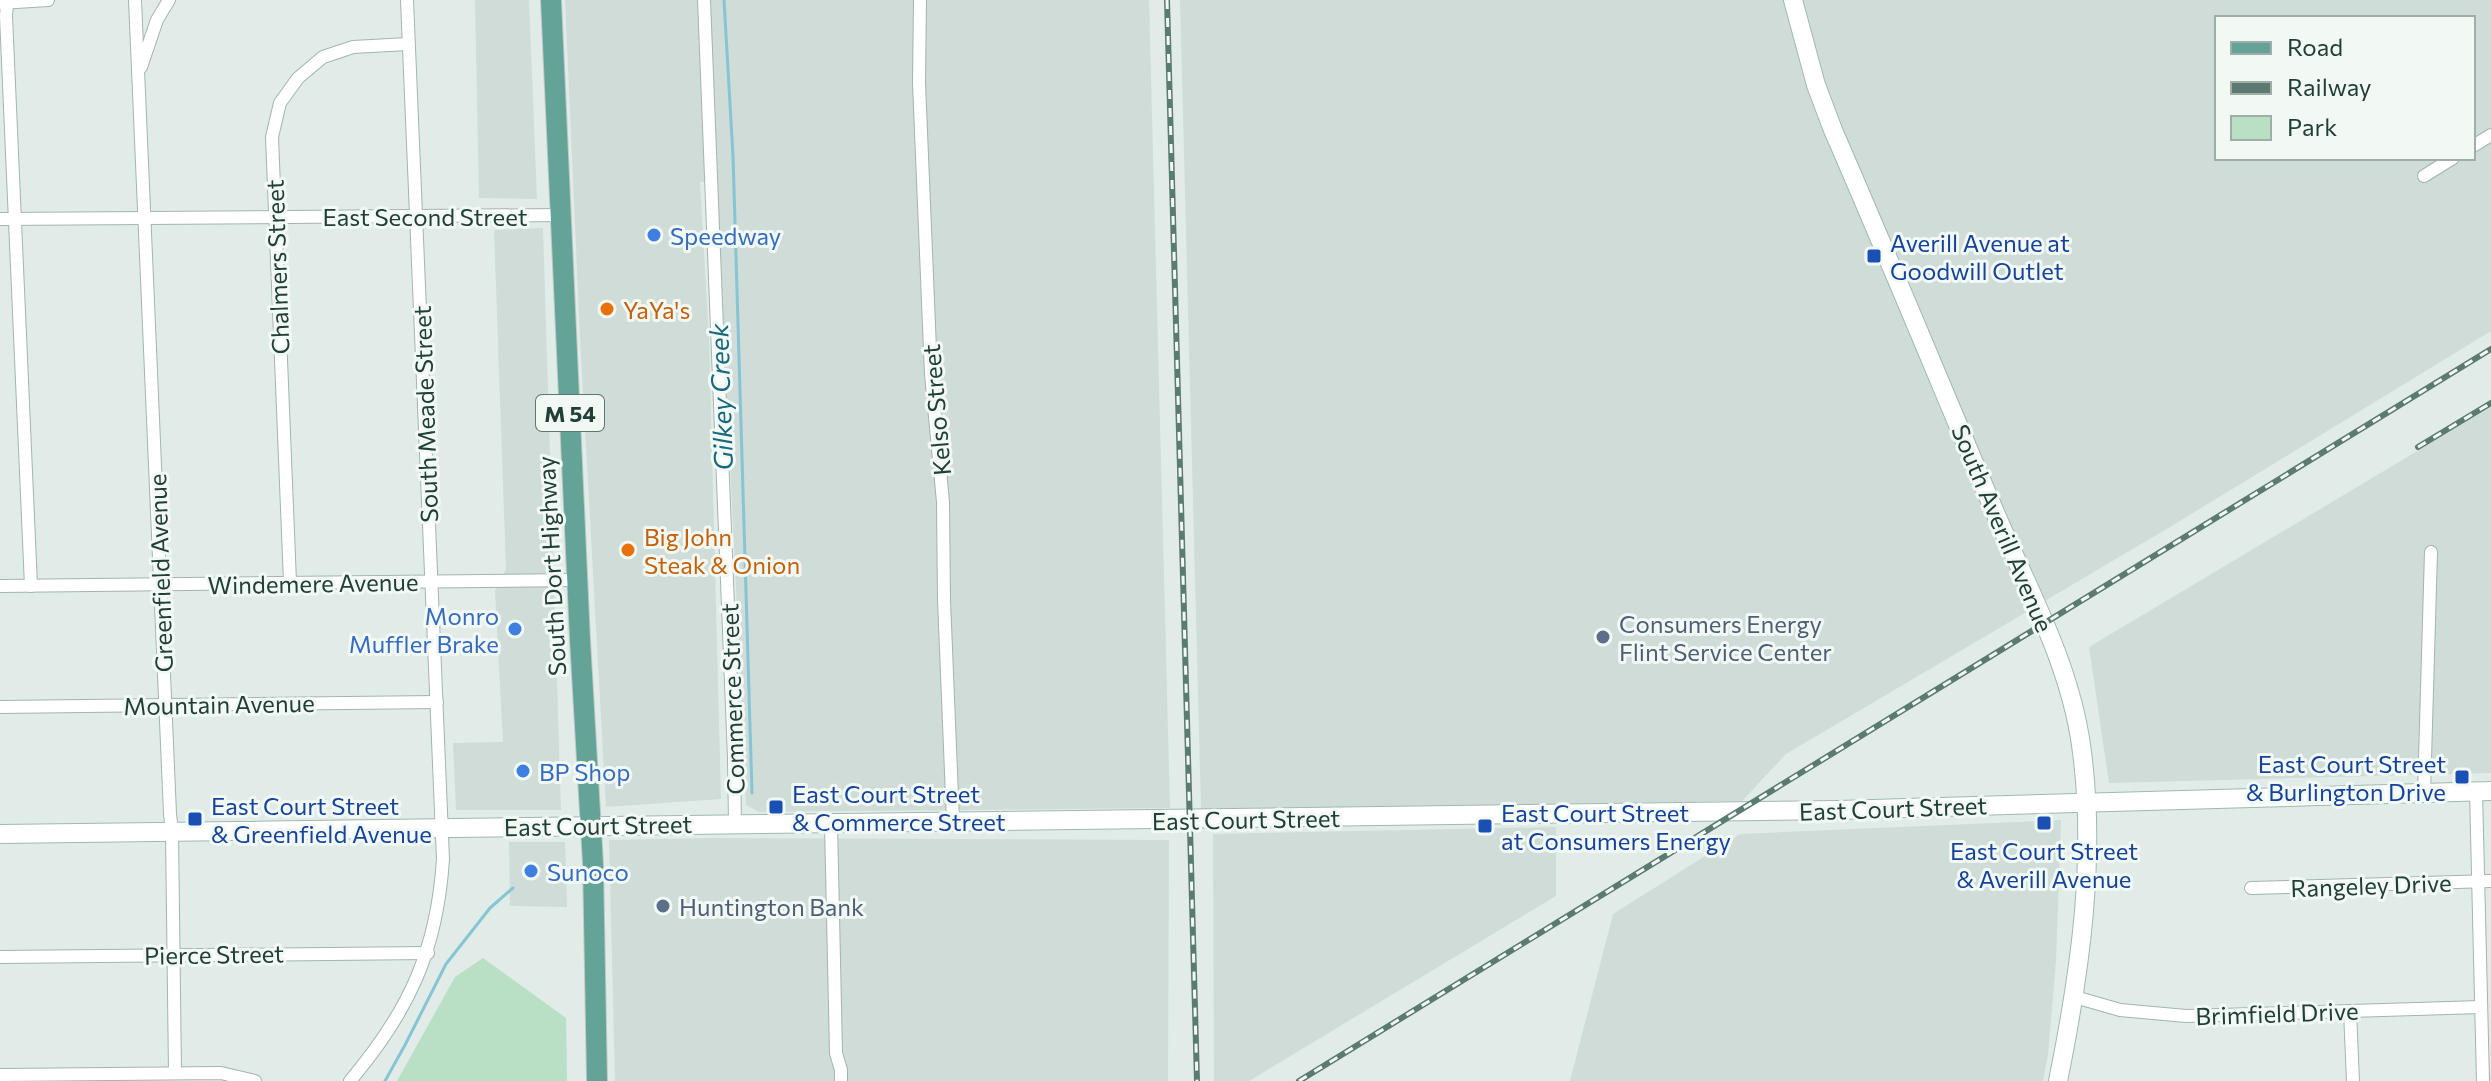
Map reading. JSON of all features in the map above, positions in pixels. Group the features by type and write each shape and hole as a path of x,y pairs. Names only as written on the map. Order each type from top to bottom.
{"main road":[{"name":"South Dort Highway","path":"551,0 591,827 597,1081"}],"street":[{"path":"31,586 4,3 48,0"},
{"name":"Greenfield Avenue","path":"135,0 172,832 175,1073"},
{"name":"Greenfield Avenue","path":"139,72 157,20 169,0"},
{"name":"South Meade Street","path":"350,1081 370,1058 413,989 428,953 441,898 443,827 407,0"},
{"name":"Commerce Street","path":"704,0 735,823"},
{"name":"Kelso Street","path":"920,0 919,83 931,374 943,502 953,821"},
{"name":"South Averill Avenue","path":"1793,0 1816,85 1833,130 1992,506 2049,631 2077,724 2086,803 2082,936 2075,997 2058,1081"},
{"name":"Chalmers Street","path":"290,582 272,137 280,103 298,78 323,57 353,47 408,44"},
{"path":"2424,176 2450,160"},
{"name":"East Second Street","path":"0,219 562,215"},
{"path":"2424,793 2431,552"},
{"name":"Windemere Avenue","path":"0,586 577,580"},
{"name":"Mountain Avenue","path":"0,707 437,702"},
{"path":"2483,1081 2477,882 2484,791"},
{"name":"East Court Street","path":"0,834 1793,811 2484,791"},
{"path":"831,823 836,1053 841,1081"},
{"name":"Rangeley Drive","path":"2251,888 2491,881"},
{"name":"Pierce Street","path":"0,957 428,953"},
{"name":"Brimfield Drive","path":"2075,997 2120,1010 2186,1016 2481,1007"},
{"path":"2350,1011 2353,1081"},
{"path":"0,1075 221,1073 255,1081"}],"shaded area":[{"path":"475,0 529,0 537,199 479,198"},
{"path":"565,0 1149,0 1170,808 759,812 746,805 717,181 700,182 709,337 721,799 606,807"},
{"path":"1180,0 2491,0 2491,331 2170,527 1786,754 1742,801 1201,809"},
{"path":"543,228 561,810 456,810 453,743 503,742 495,591 506,569 494,230"},
{"path":"2491,407 2491,773 2109,783 2089,647"},
{"path":"2061,820 2056,961 2043,1081 1570,1081 1613,914 1740,834"},
{"path":"1556,827 1556,896 1249,1081 1214,1081 1213,834"},
{"path":"609,840 1169,840 1168,1081 615,1081"},
{"path":"509,842 565,842 567,907 510,906"}],"green space":[{"path":"483,958 566,1018 567,1081 397,1081 455,977"}],"waterway":[{"name":"Gilkey Creek","path":"724,0 733,156 752,793"},
{"name":"Gilkey Creek","path":"385,1081 446,964 490,908 513,888"}],"railway":[{"path":"1167,0 1197,1081"},
{"path":"1299,1081 2491,349"},
{"path":"2418,447 2491,403"}],"place":[{"name":"Speedway","path":"654,235"},
{"name":"Averill Avenue at Goodwill Outlet","path":"1874,256"},
{"name":"YaYa's","path":"607,309"},
{"name":"Big John Steak & Onion","path":"628,550"},
{"name":"Monro Muffler Brake","path":"515,629"},
{"name":"Consumers Energy Flint Service Center","path":"1603,637"},
{"name":"BP Shop","path":"523,771"},
{"name":"East Court Street & Burlington Drive","path":"2462,777"},
{"name":"East Court Street & Commerce Street","path":"776,807"},
{"name":"East Court Street & Greenfield Avenue","path":"195,819"},
{"name":"East Court Street & Averill Avenue","path":"2044,823"},
{"name":"East Court Street at Consumers Energy","path":"1485,826"},
{"name":"Sunoco","path":"531,871"},
{"name":"Huntington Bank","path":"663,906"}]}
